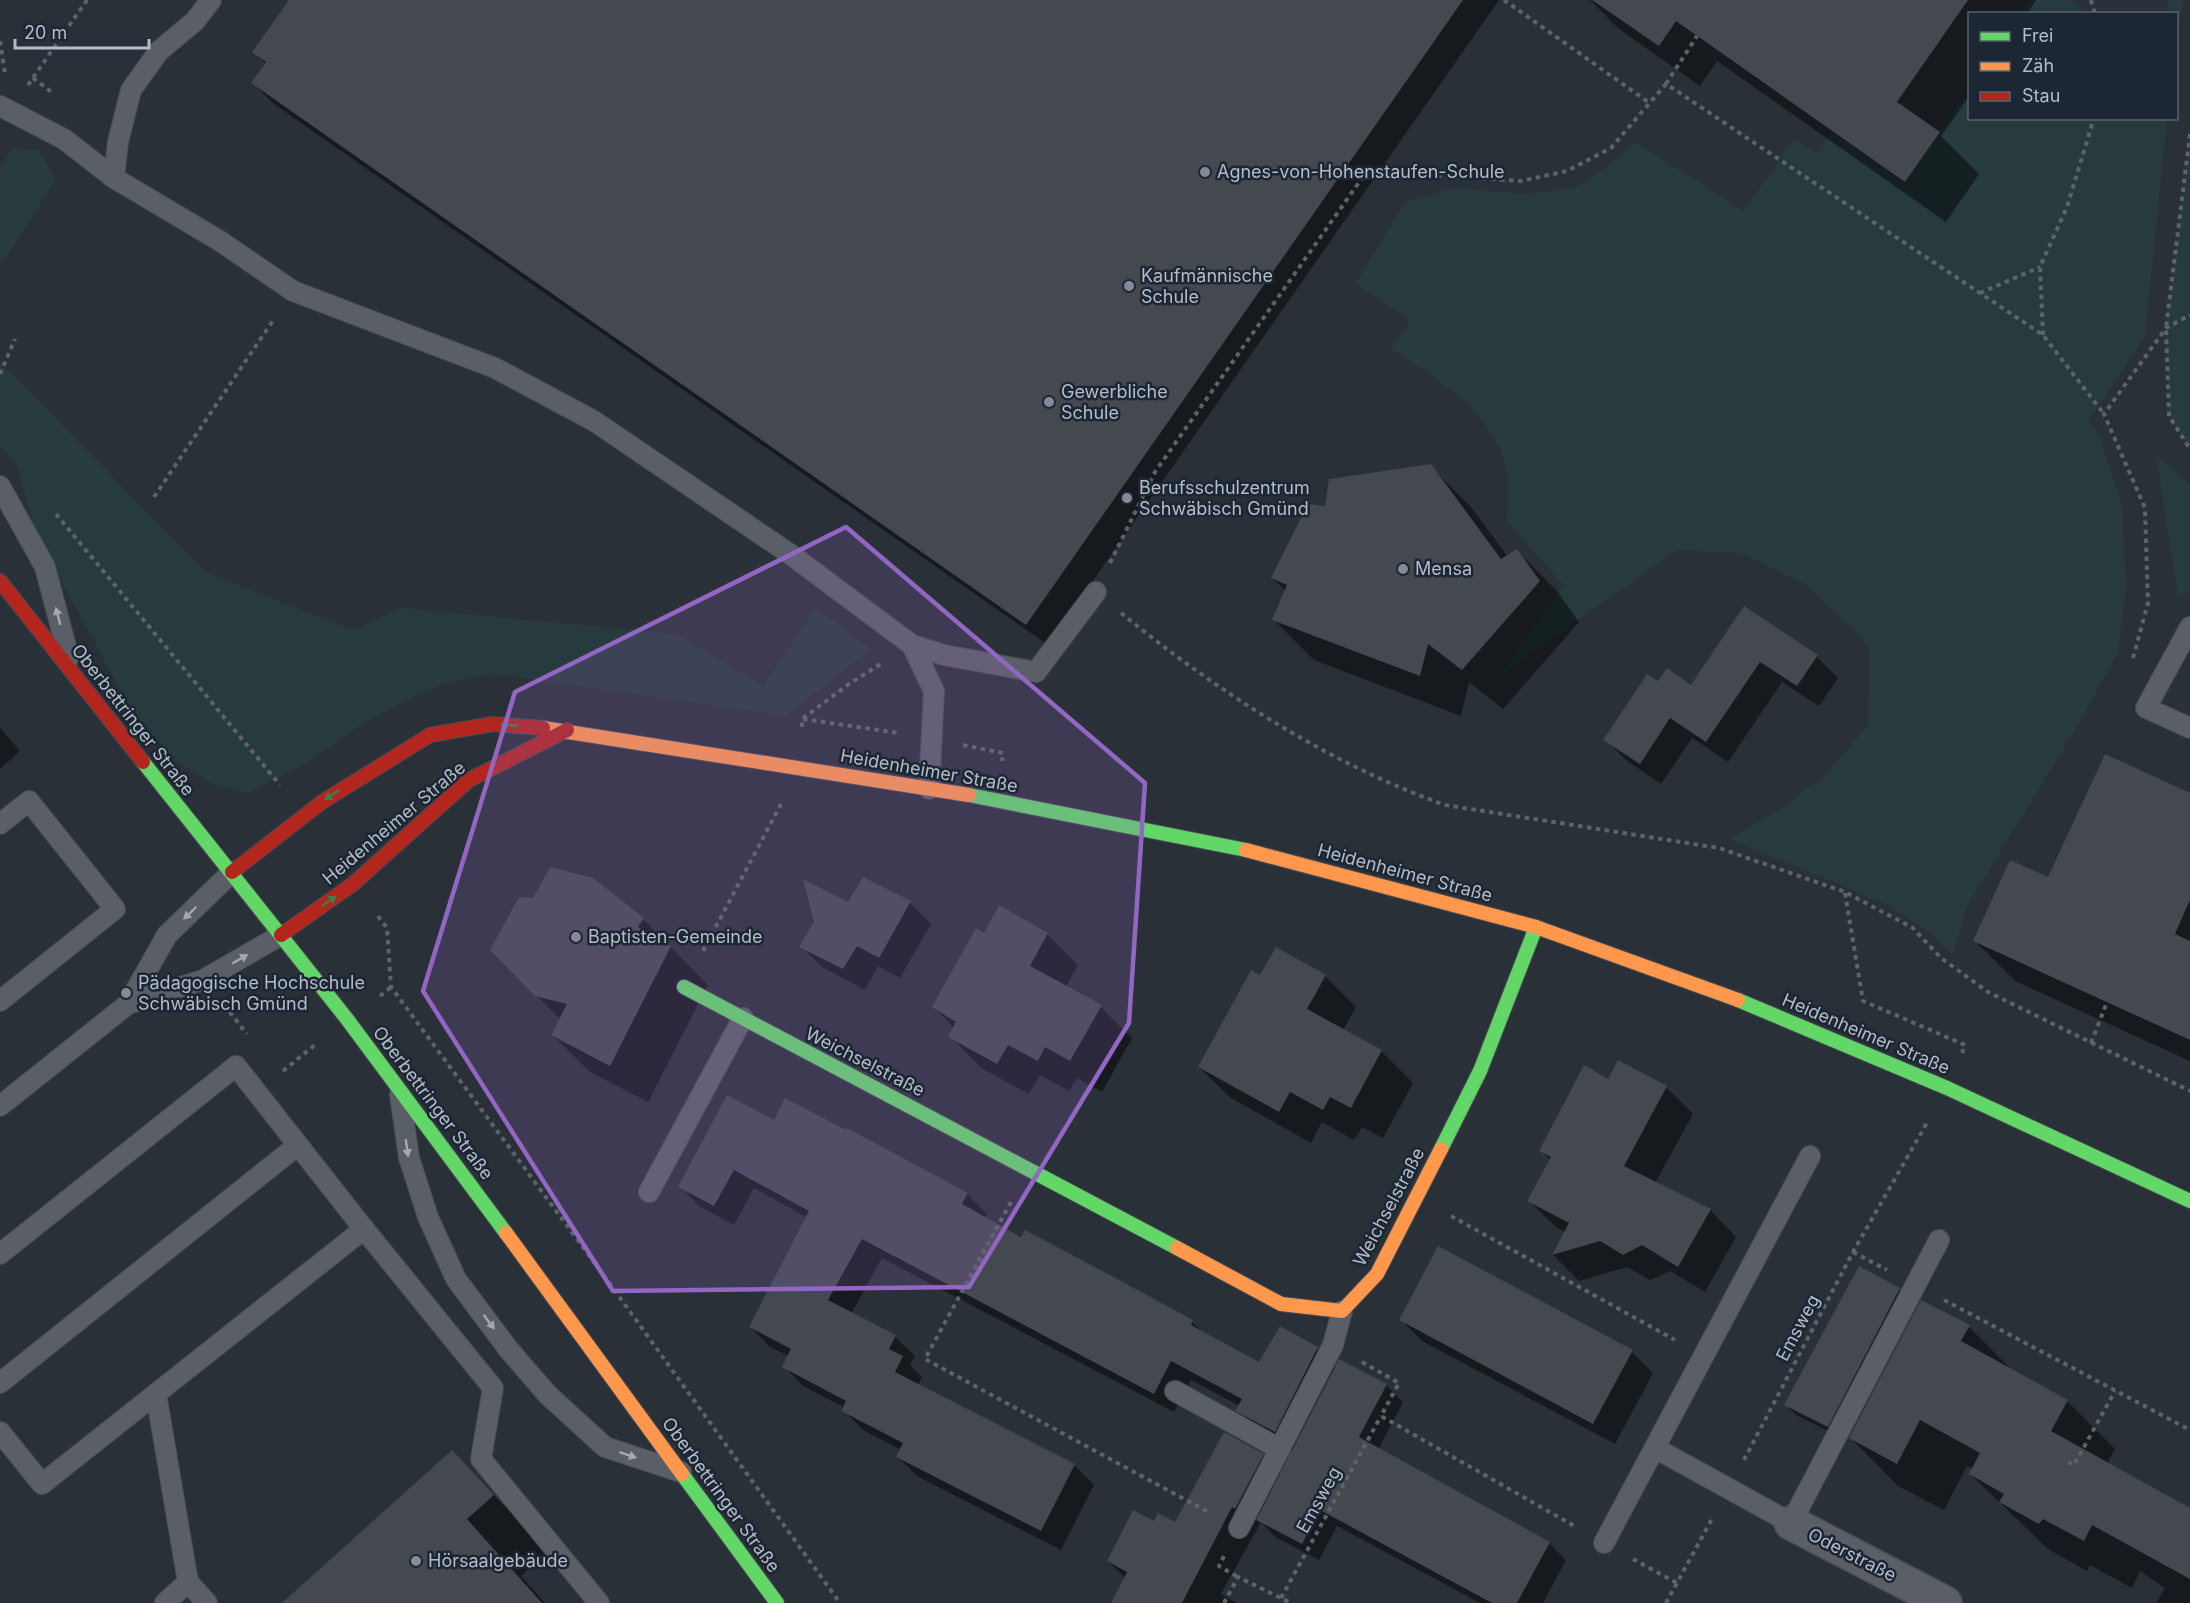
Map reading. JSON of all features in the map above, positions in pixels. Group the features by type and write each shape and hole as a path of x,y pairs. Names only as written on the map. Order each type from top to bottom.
{"street":[{"name":"Oberbettringer Straße","path":"0,581 232,872 399,1090 777,1603"},
{"name":"Heidenheimer Straße","path":"232,872 300,817 375,767 430,735 493,724 567,730 801,767 1214,842 1536,927 1722,993 1947,1088 2190,1201"},
{"name":"Heidenheimer Straße","path":"281,935 353,884 469,780 567,730"},
{"name":"Weichselstraße","path":"684,987 1030,1168 1281,1304 1342,1311 1377,1274 1418,1196 1480,1071 1536,927"},
{"name":"Oderstraße","path":"1791,1523 1945,1603"}],"lane":[{"path":"114,178 118,142 131,90 159,51 195,21 211,0"},
{"path":"5,109 64,139 114,178 220,241 293,291 495,368 594,421 771,541 912,645 944,655 1036,672 1096,592"},
{"path":"0,486 45,567 73,672"},
{"path":"2190,627 2146,708 2190,728"},
{"path":"912,645 934,691 929,789"},
{"path":"0,824 29,801 116,909 0,1001"},
{"path":"128,1004 167,935 232,872"},
{"path":"0,1106 128,1004 203,980 281,935"},
{"path":"648,1192 743,1018"},
{"path":"0,1254 236,1066 493,1388 481,1459 599,1603"},
{"path":"399,1090 409,1158 428,1217 456,1279 509,1350 548,1395 605,1448 682,1473"},
{"path":"0,1383 298,1145"},
{"path":"1604,1543 1702,1354 1810,1156"},
{"path":"0,1432 42,1484 364,1228"},
{"path":"1655,1448 1791,1523 1939,1240"},
{"path":"1239,1528 1333,1345 1342,1311"},
{"path":"1175,1391 1280,1449"},
{"path":"156,1394 188,1582 207,1603"},
{"path":"165,1603 188,1582"}],"path":[{"path":"5,109 87,0"},
{"path":"1504,0 1651,104"},
{"path":"1697,36 1651,104 1611,148 1567,171 1521,181 1367,171 1155,472 1096,592 1165,648 1301,738 1406,791 1444,805 1719,848 1845,892 1913,928 1941,958 1988,992 2190,1091"},
{"path":"1666,84 2043,335 2103,414 2145,508 2148,603 2132,662 2146,708"},
{"path":"2043,335 2040,267 2067,207 2093,120"},
{"path":"2190,134 2166,328 2169,416 2190,449"},
{"path":"1980,294 2040,267"},
{"path":"153,497 293,291"},
{"path":"2103,414 2166,328 2190,315"},
{"path":"0,374 15,339"},
{"path":"52,509 273,774 300,817"},
{"path":"684,987 801,767 802,718 849,684 912,645"},
{"path":"353,884 387,928 391,987 621,1297 840,1603"},
{"name":"Emsweg","path":"1666,1603 1853,1252 1947,1088 1965,1045 1863,1001 1845,892"},
{"path":"2091,1043 2107,1002"},
{"path":"1030,1168 925,1359 1239,1528 1219,1566 1291,1603"},
{"path":"1418,1196 1702,1354"},
{"path":"1853,1252 2190,1430"},
{"name":"Emsweg","path":"1281,1598 1398,1383 1333,1345"},
{"path":"2068,1462 2074,1465 2115,1390"},
{"path":"1381,1416 1677,1583"},
{"path":"1224,1603 1239,1577"}],"highlighted area":[{"path":"846,527 1145,783 1129,1023 969,1287 613,1291 423,991 515,692"}],"green space":[{"path":"2029,0 2075,0 2081,12 2021,12"},
{"path":"2167,0 2184,0 2178,27 2178,12 2170,12"},
{"path":"1968,89 1968,120 2167,120 2145,337 2089,419 2099,436 2122,505 2126,586 2118,653 2077,727 1966,908 1953,956 1931,933 1888,905 1729,839 1782,808 1824,776 1868,726 1869,646 1807,585 1741,553 1677,550 1498,677 1564,585 1507,522 1507,471 1490,431 1462,399 1391,349 1410,321 1356,283 1405,202 1454,188 1525,194 1574,188 1607,167 1635,142 1744,211 1794,138 1816,153 1832,130 1906,182"},
{"path":"2190,134 2190,449 2169,416 2166,328"},
{"path":"12,149 39,150 56,179 0,268 0,168"},
{"path":"0,362 207,573 354,630 401,608 676,634 763,686 816,608 871,649 786,716 495,674 449,682 416,695 362,724 307,763 248,793 214,785 175,760 130,708 35,533 18,467 0,446"},
{"path":"2156,455 2190,484 2190,591 2178,597"}],"building":[{"path":"289,0 1463,0 1026,625 251,83 266,62 252,52"},
{"path":"1592,0 1968,0 1897,102 1940,132 1905,182 1676,21 1659,46"},
{"name":"Mensa","path":"1431,464 1501,559 1517,549 1540,581 1462,670 1428,644 1420,676 1272,620 1287,585 1271,578 1308,504 1325,506 1329,479"},
{"path":"1744,606 1818,655 1797,686 1760,662 1706,742 1670,718 1640,764 1603,740 1647,674 1658,681 1667,668 1691,685"},
{"path":"2105,754 2190,793 2190,900 2175,934 2190,941 2190,1040 1973,941 2010,860 2048,877"},
{"name":"Baptisten-Gemeinde","path":"550,867 593,878 644,918 638,927 671,946 610,1066 551,1035 567,1004 535,996 490,950 519,897 533,898"},
{"path":"863,877 911,901 879,958 857,946 843,969 799,947 814,922 803,879 848,902"},
{"path":"999,905 1048,933 1030,966 1102,1005 1070,1061 1045,1047 1038,1061 1008,1045 997,1064 948,1037 956,1022 932,1007 976,928 984,933"},
{"path":"1276,947 1326,975 1307,1009 1382,1050 1351,1108 1330,1097 1323,1110 1290,1092 1279,1112 1198,1067 1251,970 1260,975"},
{"path":"1618,1060 1667,1086 1624,1166 1711,1209 1678,1267 1642,1245 1623,1255 1600,1241 1552,1255 1569,1223 1527,1201 1551,1157 1539,1151 1584,1065 1608,1079"},
{"path":"727,1095 774,1120 785,1098 846,1130 847,1128 968,1193 962,1204 1021,1237 1025,1230 1080,1259 1193,1320 1191,1325 1259,1362 1280,1326 1318,1347 1275,1432 1235,1411 1242,1399 1171,1361 1154,1394 862,1239 828,1300 896,1335 889,1349 903,1356 895,1372 1075,1464 1041,1531 896,1457 903,1443 841,1411 846,1401 782,1367 791,1349 749,1327 809,1211 734,1170 714,1206 678,1187"},
{"path":"1438,1246 1633,1350 1593,1424 1399,1320"},
{"path":"1859,1266 1900,1288 1828,1427 1784,1405"},
{"path":"1921,1300 1970,1325 1961,1341 2068,1400 2051,1431 2190,1508 2190,1579 2092,1525 2084,1541 2043,1519 2039,1524 1999,1502 2004,1494 1969,1474 1980,1453 1920,1420 1897,1464 1849,1438"},
{"path":"1339,1359 1387,1384 1359,1437 1550,1542 1517,1603 1492,1603 1320,1510 1302,1544 1256,1520"},
{"path":"1224,1432 1264,1454 1235,1509 1232,1507 1182,1603 1111,1603 1127,1572 1107,1561 1133,1510 1154,1521 1158,1513 1175,1522"},
{"name":"Hörsaalgebäude","path":"452,1450 494,1495 467,1519 542,1603 282,1603"}],"traffic: fast":[{"path":"143,762 347,1019 506,1233"},
{"path":"969,795 1246,850"},
{"path":"1441,1149 1480,1071 1536,927"},
{"path":"684,987 1177,1248"},
{"path":"1738,1000 1947,1088 2190,1201"},
{"path":"682,1474 777,1603"}],"traffic: slow":[{"path":"543,728 969,795"},
{"path":"1246,850 1536,927 1738,1000"},
{"path":"1177,1248 1281,1304 1342,1311 1377,1274 1441,1149"},
{"path":"506,1233 682,1474"}],"traffic: jam":[{"path":"0,581 143,762"},
{"path":"232,872 322,802 430,735 493,724 543,728"},
{"path":"281,935 353,884 469,780 567,730"}],"place":[{"name":"Agnes-von-Hohenstaufen-Schule","path":"1205,172"},
{"name":"Kaufmännische Schule","path":"1129,286"},
{"name":"Gewerbliche Schule","path":"1049,402"},
{"name":"Berufsschulzentrum Schwäbisch Gmünd","path":"1127,498"},
{"name":"Mensa","path":"1403,569"},
{"name":"Baptisten-Gemeinde","path":"576,937"},
{"name":"Pädagogische Hochschule Schwäbisch Gmünd","path":"126,993"},
{"name":"Hörsaalgebäude","path":"416,1561"}]}
